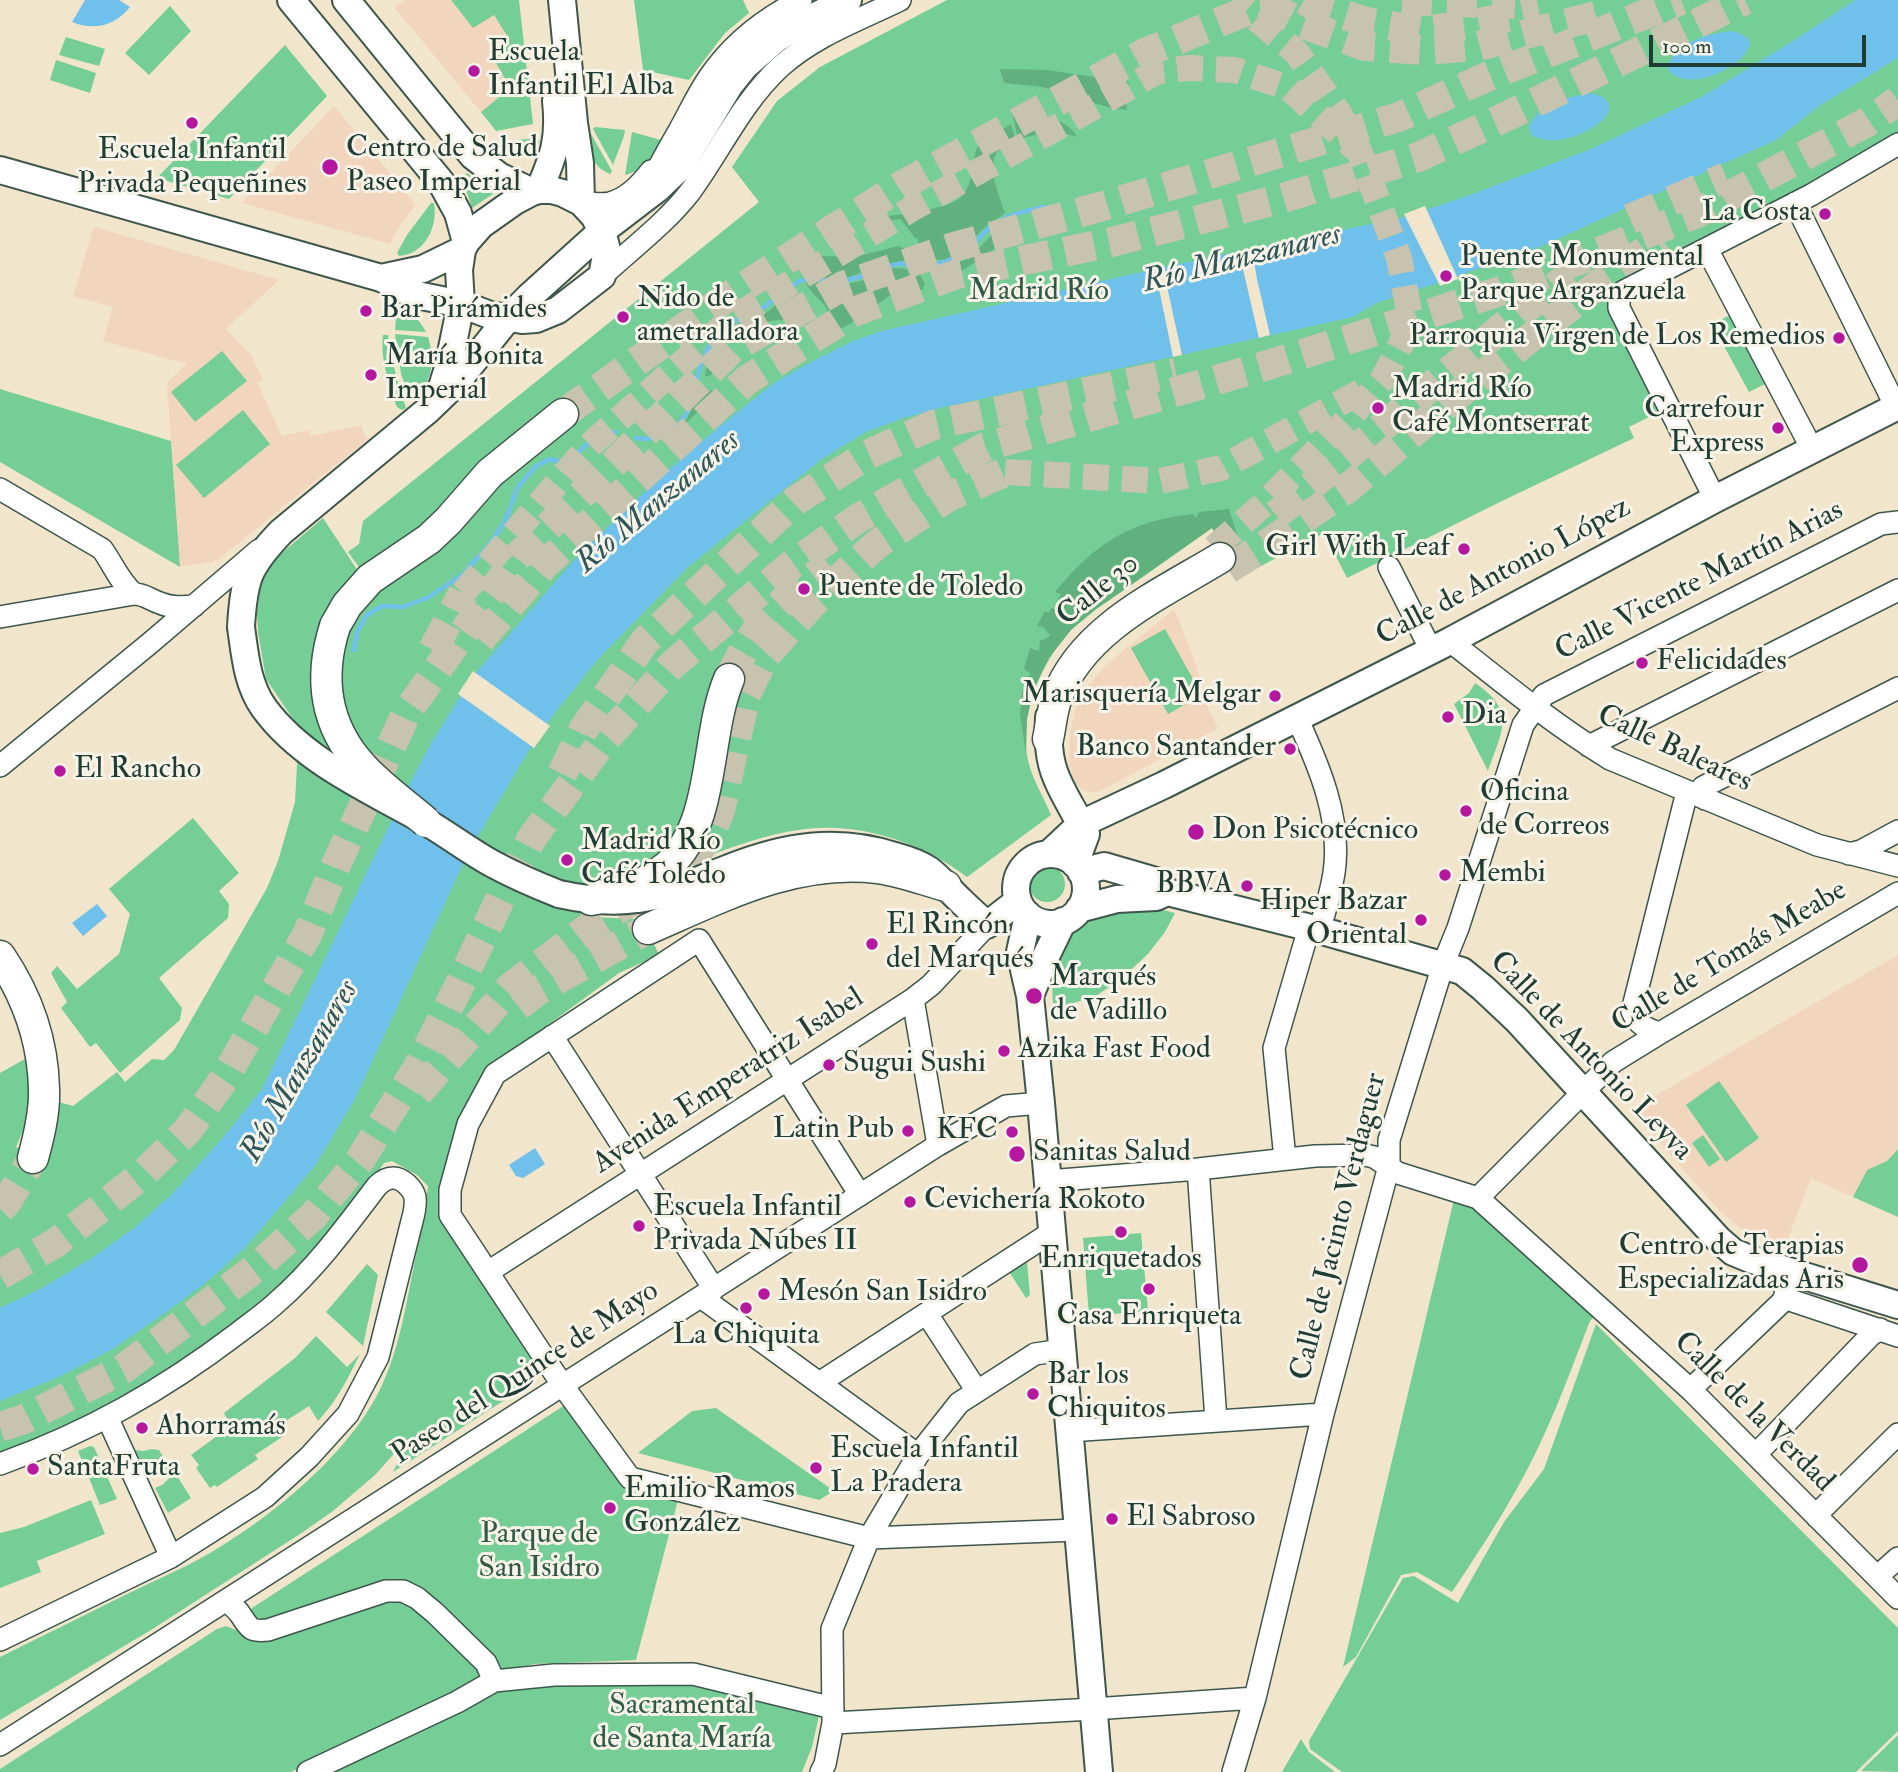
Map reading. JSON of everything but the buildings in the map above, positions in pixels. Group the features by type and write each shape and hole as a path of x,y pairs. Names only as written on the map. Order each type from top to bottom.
{"highway":[{"path":"426,822 360,764 340,736 332,717 326,682 327,656 335,626 354,596 370,579 429,539 490,473 563,414"},
{"path":"1048,739 1056,698 1070,670 1096,638 1134,611 1221,558"},
{"path":"591,900 608,898 638,886 669,865 682,848 699,812 717,714 729,679"},
{"path":"648,929 760,881 798,871 844,867 879,868 946,886"},
{"path":"0,957 12,974 30,1012 41,1051 44,1091 41,1127 33,1158"}],"main road":[{"path":"291,0 441,182 458,214 464,246 458,270 461,304 448,368 442,387 428,410"},
{"path":"0,170 381,278 412,294 461,304 490,315 536,319 567,304 601,276 607,250 602,231 594,216 581,202 563,193 536,191 499,176 473,156 346,0"},
{"path":"381,278 424,269 464,246 481,225 536,191 553,156 559,125 546,0"},
{"path":"562,0 580,163 581,202"},
{"path":"848,0 776,39 745,66 729,86 680,167 643,201 602,231 508,318 456,384 428,410 281,532 262,552 249,573 244,593 241,627 248,677 262,705 283,732 310,754 490,862 559,894 591,900 617,901 659,895 732,866 794,848 821,845 860,847 909,860 929,870 987,925 1023,908"},
{"path":"412,294 453,342"},
{"name":"Calle de Antonio López","path":"1049,854 1081,824 1440,646 1715,499 1897,406"},
{"path":"1048,739 1057,779 1086,834 1078,867"},
{"name":"Calle de Antonio López","path":"1078,867 1139,797"},
{"path":"1030,996 1046,956 1085,892 1085,883 1078,867 1063,856 1049,854 1030,861 1018,878 1016,888 1023,908 1020,953 1030,996 1041,1102 1099,1772"},
{"name":"Calle de Antonio Leyva","path":"1078,867 1104,866 1159,882 1167,892 1314,929 1462,971 1517,1020 1718,1239 1733,1251 1789,1283 1898,1305"},
{"name":"Calle de Antonio Leyva","path":"1071,915 1117,899 1156,897 1167,892"},
{"path":"1023,908 1042,922 1056,923 1071,915"}],"street":[{"path":"643,201 662,159 709,77 729,52 760,24 801,0"},
{"path":"601,276 667,218 689,192 760,87 781,67 816,41 900,0"},
{"path":"1715,499 1619,309 1619,299 1624,291 1796,203 1898,144"},
{"path":"581,202 608,204 620,199 644,180 662,159"},
{"path":"1796,203 1897,406"},
{"path":"1707,249 1812,449"},
{"path":"0,489 102,549 116,574 134,594"},
{"name":"Calle Vicente Martín Arias","path":"1534,707 1544,695 1881,524 1898,522"},
{"path":"0,766 281,532"},
{"path":"1389,567 1440,646"},
{"path":"106,598 116,574"},
{"path":"1589,746 1898,590"},
{"path":"0,617 134,594 148,596 154,601 173,607 194,606"},
{"path":"154,601 164,632"},
{"name":"Calle Baleares","path":"1440,646 1505,686 1610,759 1817,845 1898,866"},
{"path":"1613,1062 1632,1011 1696,796 1703,787 1898,688"},
{"name":"Calle de Jacinto Verdaguer","path":"1233,1772 1255,1698 1323,1414 1389,1166 1389,1140 1522,725 1534,707"},
{"path":"1285,1159 1274,1048 1334,873 1334,830 1329,797 1320,768 1297,718"},
{"path":"1849,854 1861,851 1898,831"},
{"name":"Calle de Tomás Meabe","path":"1478,1198 1613,1062 1898,893"},
{"name":"Avenida Emperatriz Isabel","path":"488,1272 913,999 931,985 987,925"},
{"path":"860,1195 699,940 495,1074 468,1124 450,1190 450,1215 563,1385 630,1478 869,1538 1077,1530"},
{"path":"913,999 938,1145"},
{"path":"1632,1011 1638,1023 1660,1032"},
{"path":"552,1037 639,1175 707,1293 819,1383 918,1455"},
{"name":"Paseo del Quince de Mayo","path":"0,1745 938,1145 1006,1107 1041,1102"},
{"name":"Calle de la Verdad","path":"1048,1181 1198,1170 1285,1159 1365,1155 1374,1157 1398,1173 1478,1198 1692,1391 1898,1598"},
{"path":"1198,1170 1216,1420"},
{"path":"0,1464 37,1451 107,1419 208,1356 276,1303 322,1256 382,1181 393,1178 406,1184 415,1195 412,1221 378,1357 348,1414 309,1457 265,1497 171,1557 0,1640"},
{"path":"819,1383 1052,1231"},
{"path":"1692,1391 1694,1386 1783,1301 1789,1283"},
{"name":"Calle de Antonio Leyva","path":"1789,1283 1790,1300 1889,1333"},
{"path":"928,1314 977,1391"},
{"path":"1753,1452 1761,1449 1871,1335 1889,1333"},
{"path":"827,1769 833,1716 832,1629 869,1538 918,1455 959,1403 1035,1354 1062,1350"},
{"path":"1069,1431 1323,1414"},
{"path":"107,1419 171,1557"},
{"path":"1816,1517 1898,1434"},
{"path":"1874,1573 1880,1574 1898,1558"},
{"path":"227,1601 239,1612 247,1626 256,1631 268,1630 386,1591 403,1591 417,1598 435,1613 486,1664 494,1681"},
{"path":"308,1772 457,1702 494,1681 554,1675 693,1674 833,1716 1093,1709 1255,1698"}],"shaded area":[{"name":"Escuela Infantil El Alba","path":"405,0 450,0 473,27 493,14 510,40 491,55 510,88 481,112 394,7"},
{"name":"Centro de Salud Paseo Imperial","path":"334,106 416,205 400,225 390,244 242,203"},
{"path":"94,227 279,280 226,329 252,356 263,381 257,382 282,436 309,430 311,436 361,425 368,439 212,562 180,567 167,383 187,364 103,341 113,307 73,296"},
{"path":"1174,609 1194,659 1208,709 1218,728 1098,792 1084,791 1075,783 1069,763 1070,732 1076,707 1087,687 1105,666"},
{"path":"1898,955 1898,1149 1887,1161 1867,1170 1853,1197 1811,1178 1785,1246 1744,1231 1720,1211 1631,1110"}],"green space":[{"path":"451,0 519,0 533,124 496,131 481,112 510,88 491,54 509,39 494,15 473,28"},
{"path":"634,0 743,0 749,13 725,33 689,80 643,70"},
{"name":"Madrid Río","path":"947,0 1898,0 1898,135 1815,187 1604,291 1663,410 1629,427 1634,438 1347,578 1324,533 1242,576 1212,528 1081,620 1059,645 1042,674 1035,689 1027,722 1029,763 1051,815 967,877 931,854 911,845 869,832 848,829 805,829 776,834 692,862 688,855 706,812 715,765 727,761 732,724 742,685 720,671 693,797 686,820 675,841 661,859 642,874 617,883 590,884 587,917 643,919 659,955 619,973 493,1065 471,1103 443,1202 443,1216 535,1365 536,1373 532,1380 393,1472 403,1452 400,1447 375,1475 333,1511 303,1532 151,1630 0,1720 0,1657 210,1553 285,1501 332,1457 370,1408 383,1383 404,1316 428,1186 417,1175 392,1161 384,1163 351,1211 310,1261 273,1299 208,1351 156,1385 65,1434 0,1459 0,1073 34,1054 36,1080 33,1102 16,1147 46,1159 55,1101 73,1106 117,1072 125,1082 152,1059 164,1060 174,1050 267,888 278,861 295,802 297,765 295,722 266,679 258,632 257,612 261,585 271,562 323,518 358,571 376,589 439,548 503,474 575,423 560,401 499,448 417,534 361,570 348,552 359,544 363,521 759,202 732,167 777,101 820,67"},
{"path":"170,6 191,31 149,75 125,53"},
{"path":"66,37 105,49 99,66 59,55"},
{"path":"285,45 327,96 229,199 157,178"},
{"path":"56,60 96,73 90,93 50,80"},
{"path":"1000,69 1047,70 1129,82 1125,99 1127,110 1111,108 1042,87 1004,83"},
{"path":"1012,112 1057,120 1077,137 1055,133 1018,139"},
{"path":"1011,124 1015,139 997,153 993,171 1005,213 956,254 940,260 932,259 922,250 918,239 900,219 891,220 889,216 937,208 960,198 970,182 979,145"},
{"path":"593,129 625,130 613,165"},
{"path":"632,132 661,140 648,162 625,175"},
{"path":"591,134 612,171 610,174 603,171 593,159"},
{"path":"538,139 540,142 536,147 525,153 506,155 493,152 494,149 516,140"},
{"path":"467,173 493,194 472,208 459,180"},
{"path":"431,203 434,203 435,212 428,238 416,250 399,256 397,253 407,235"},
{"path":"1007,222 1001,243 973,264 944,278 932,271 933,268 967,258"},
{"path":"898,246 907,250 913,259 875,267 842,280 806,278 806,265 815,256 855,257"},
{"path":"887,269 917,269 925,284 922,290 889,296 851,323 825,337 827,310 806,284 815,282 839,285 861,281"},
{"path":"795,288 813,310 813,327 779,320 748,328 729,340 711,375 705,377 712,353 726,333 740,323 766,313"},
{"path":"397,306 414,316 426,332 395,330"},
{"path":"1730,315 1765,384 1749,392 1712,324"},
{"path":"395,334 428,337 431,370 425,385 414,397 409,395 401,374"},
{"path":"383,335 388,335 406,408 402,410 397,407 386,371"},
{"path":"222,351 247,381 195,422 171,392"},
{"path":"0,389 171,441 180,567 0,462"},
{"path":"701,389 720,390 684,425"},
{"path":"243,410 270,444 204,498 176,465"},
{"path":"1229,509 1246,563 1238,569 1212,528 1095,610 1071,630 1049,658 1034,688 1027,719 1026,754 1020,714 1022,690 1030,690 1031,686 1026,678 1031,674 1024,669 1030,648 1039,651 1040,641 1050,635 1043,627 1037,626 1045,611 1049,613 1051,608 1066,611 1058,599 1061,594 1055,592 1085,560 1115,537 1150,522 1193,514 1196,518 1199,512"},
{"path":"1165,629 1202,695 1168,714 1131,648"},
{"path":"1475,683 1497,703 1503,722 1488,771 1454,704 1469,693"},
{"path":"193,818 239,873 219,891 229,904 228,918 159,978 182,1008 180,1020 120,1073 96,1043 90,1047 61,1008 67,1002 51,973 57,966 77,989 119,954 130,914 109,889"},
{"path":"1047,866 1060,871 1065,884 1060,897 1047,902 1034,897 1029,884 1034,871"},
{"path":"1140,904 1175,913 1148,954 1123,977 1096,996 1064,1006 1053,1003 1052,989 1057,962 1070,938 1089,919 1102,912"},
{"path":"1719,1081 1759,1138 1726,1162 1686,1105"},
{"path":"1703,1135 1720,1159 1709,1167 1692,1143"},
{"path":"1898,1149 1898,1217 1853,1197 1867,1170 1887,1161"},
{"path":"1456,1191 1602,1309 1590,1321 1550,1421 1524,1476 1452,1592 1417,1572 1401,1575 1356,1657 1343,1667"},
{"path":"1141,1233 1148,1311 1089,1316 1083,1238"},
{"path":"1024,1260 1027,1262 1030,1295 1026,1298 1008,1270"},
{"path":"367,1264 378,1275 363,1346 326,1312"},
{"path":"1596,1324 1898,1628 1898,1731 1856,1772 1342,1772 1310,1749 1309,1741 1403,1578 1414,1576 1458,1603 1504,1522 1544,1469"},
{"path":"316,1336 347,1367 360,1354 331,1405 318,1421 309,1406 278,1426 285,1435 255,1455 258,1459 217,1487 215,1485 210,1488 196,1468 199,1465 191,1455 231,1426 224,1413 295,1358"},
{"name":"Parque de San Isidro","path":"568,1403 625,1484 678,1500 636,1660 535,1664 504,1672 291,1772 0,1772 0,1769 217,1629 226,1626 236,1630 253,1618 250,1613 252,1608"},
{"path":"716,1408 834,1491 819,1500 638,1453 692,1411"},
{"path":"94,1447 117,1499 100,1505 78,1451"},
{"path":"135,1450 159,1450 170,1468 150,1478"},
{"path":"175,1473 191,1498 168,1513 155,1488"},
{"path":"91,1500 105,1534 37,1561 41,1572 0,1588 0,1533 24,1527"},
{"name":"Sacramental de Santa María","path":"681,1674 820,1711 812,1747 802,1772 324,1772 506,1685"},
{"path":"1898,1735 1898,1772 1861,1771"},
{"path":"1301,1739 1309,1752 1335,1772 1282,1772"}],"water":[{"path":"85,0 119,0 130,7 118,19 104,25 88,26 72,22"},
{"name":"Río Manzanares","path":"1855,0 1898,0 1898,58 1819,106 1776,140 1542,246 1376,303 1353,317 904,418 866,432 822,459 688,567 599,658 554,714 528,752 461,868 355,1099 316,1164 245,1248 208,1281 113,1349 59,1377 0,1401 0,1308 42,1288 92,1258 134,1228 172,1194 262,1089 406,791 430,745 473,676 576,558 659,478 774,383 851,342 882,331 1155,269 1405,217 1470,195 1591,149 1703,96"},
{"path":"1732,31 1747,38 1750,43 1746,52 1727,69 1715,75 1689,79 1678,77 1669,71 1668,65 1673,57 1687,44 1713,34"},
{"path":"1589,93 1605,99 1609,107 1606,116 1595,126 1563,139 1546,140 1531,135 1529,127 1539,112 1554,103"},
{"path":"97,904 107,916 83,936 72,923"},
{"path":"535,1148 545,1164 523,1178 516,1176 509,1165"}],"pier":[{"path":"1425,206 1458,279 1440,286 1404,214"},
{"path":"1252,249 1270,335 1259,338 1239,252"},
{"path":"1163,268 1182,355 1173,357 1155,269"},
{"path":"473,671 550,726 534,748 458,694"}],"waterway":[{"path":"636,438 656,437 678,424 691,404 699,368 713,341 733,322 761,309 800,281 849,280 898,264 925,266 946,262 961,256 987,230 1007,217 1045,207"},
{"path":"354,650 357,633 366,616 382,606 403,607 429,597 463,574 492,541 505,521 518,487 535,467 550,459 560,462 576,455 595,436 616,432"}],"tunnel":[{"path":"1214,548 1265,503 1352,415 1383,379 1404,338 1409,312 1399,258 1360,153 1340,115 1297,53 1234,0"},
{"path":"563,414 720,302 899,187 1147,52 1259,6 1303,0"},
{"path":"1304,0 1314,6 1367,22 1422,31 1539,11"},
{"path":"1402,0 1515,4"},
{"path":"0,1275 57,1242 143,1174 188,1130 224,1079 308,933 335,867 407,712 517,557 733,348 843,286 954,247 1103,206 1399,117 1482,79 1681,0"},
{"path":"480,640 544,565 747,380 856,311 957,274 1112,242 1276,200 1416,158 1745,0"},
{"path":"1264,3 1303,24 1365,46 1424,50 1479,46 1604,14"},
{"path":"463,593 589,446 730,320 913,208 1158,71 1189,68 1235,70 1289,88 1360,153"},
{"path":"0,1427 22,1420 123,1369 258,1266 313,1216 360,1160 418,1067 532,838 600,745 672,665 790,566 857,519 985,447 1268,365 1504,290 1697,213 1867,122 1898,101"},
{"path":"1630,219 1726,177"},
{"path":"1228,569 1348,488 1461,392 1599,284 1662,239"},
{"path":"1276,515 1522,311 1571,275"},
{"path":"562,774 583,730 645,641 795,501 867,455 933,425 1176,373"},
{"path":"1005,472 1160,481 1221,468 1364,390"},
{"path":"418,1093 511,987 587,929 668,882 690,862 709,836 720,811 746,694 765,656 812,604 877,544 948,497 1005,472"},
{"path":"729,679 749,642 770,614 829,565"},
{"path":"433,650 463,593"},
{"path":"518,1006 540,989 648,929"},
{"path":"0,1209 33,1158"}],"place":[{"name":"Escuela Infantil El Alba","path":"474,71"},
{"name":"Escuela Infantil Privada Pequeñines","path":"192,123"},
{"name":"Centro de Salud Paseo Imperial","path":"330,167"},
{"name":"La Costa","path":"1825,214"},
{"name":"Puente Monumental Parque Arganzuela","path":"1446,276"},
{"name":"Bar Pirámides","path":"366,311"},
{"name":"Nido de ametralladora","path":"623,317"},
{"name":"Parroquia Virgen de Los Remedios","path":"1839,338"},
{"name":"María Bonita Imperial","path":"371,375"},
{"name":"Madrid Río Café Montserrat","path":"1378,408"},
{"name":"Carrefour Express","path":"1778,428"},
{"name":"Girl With Leaf","path":"1464,549"},
{"name":"Puente de Toledo","path":"804,589"},
{"name":"Felicidades","path":"1642,663"},
{"name":"Marisquería Melgar","path":"1275,696"},
{"name":"Dia","path":"1448,717"},
{"name":"Banco Santander","path":"1290,749"},
{"name":"El Rancho","path":"60,771"},
{"name":"Oficina de Correos","path":"1466,811"},
{"name":"Don Psicotécnico","path":"1196,832"},
{"name":"Madrid Río Café Toledo","path":"567,860"},
{"name":"Membi","path":"1445,875"},
{"name":"BBVA","path":"1247,886"},
{"name":"Hiper Bazar Oriental","path":"1421,920"},
{"name":"El Rincón del Marqués","path":"872,944"},
{"name":"Marqués de Vadillo","path":"1034,996"},
{"name":"Azika Fast Food","path":"1004,1051"},
{"name":"Sugui Sushi","path":"829,1065"},
{"name":"Latin Pub","path":"908,1131"},
{"name":"KFC","path":"1012,1132"},
{"name":"Sanitas Salud","path":"1017,1154"},
{"name":"Cevichería Rokoto","path":"910,1202"},
{"name":"Escuela Infantil Privada Nubes II","path":"639,1226"},
{"name":"Enriquetados","path":"1121,1232"},
{"name":"Centro de Terapias Especializadas Aris","path":"1860,1265"},
{"name":"Casa Enriqueta","path":"1149,1289"},
{"name":"Mesón San Isidro","path":"764,1294"},
{"name":"La Chiquita","path":"746,1308"},
{"name":"Bar los Chiquitos","path":"1033,1394"},
{"name":"Ahorramás","path":"142,1428"},
{"name":"Escuela Infantil La Pradera","path":"816,1468"},
{"name":"SantaFruta","path":"33,1469"},
{"name":"Emilio Ramos González","path":"610,1508"},
{"name":"El Sabroso","path":"1112,1519"}]}
